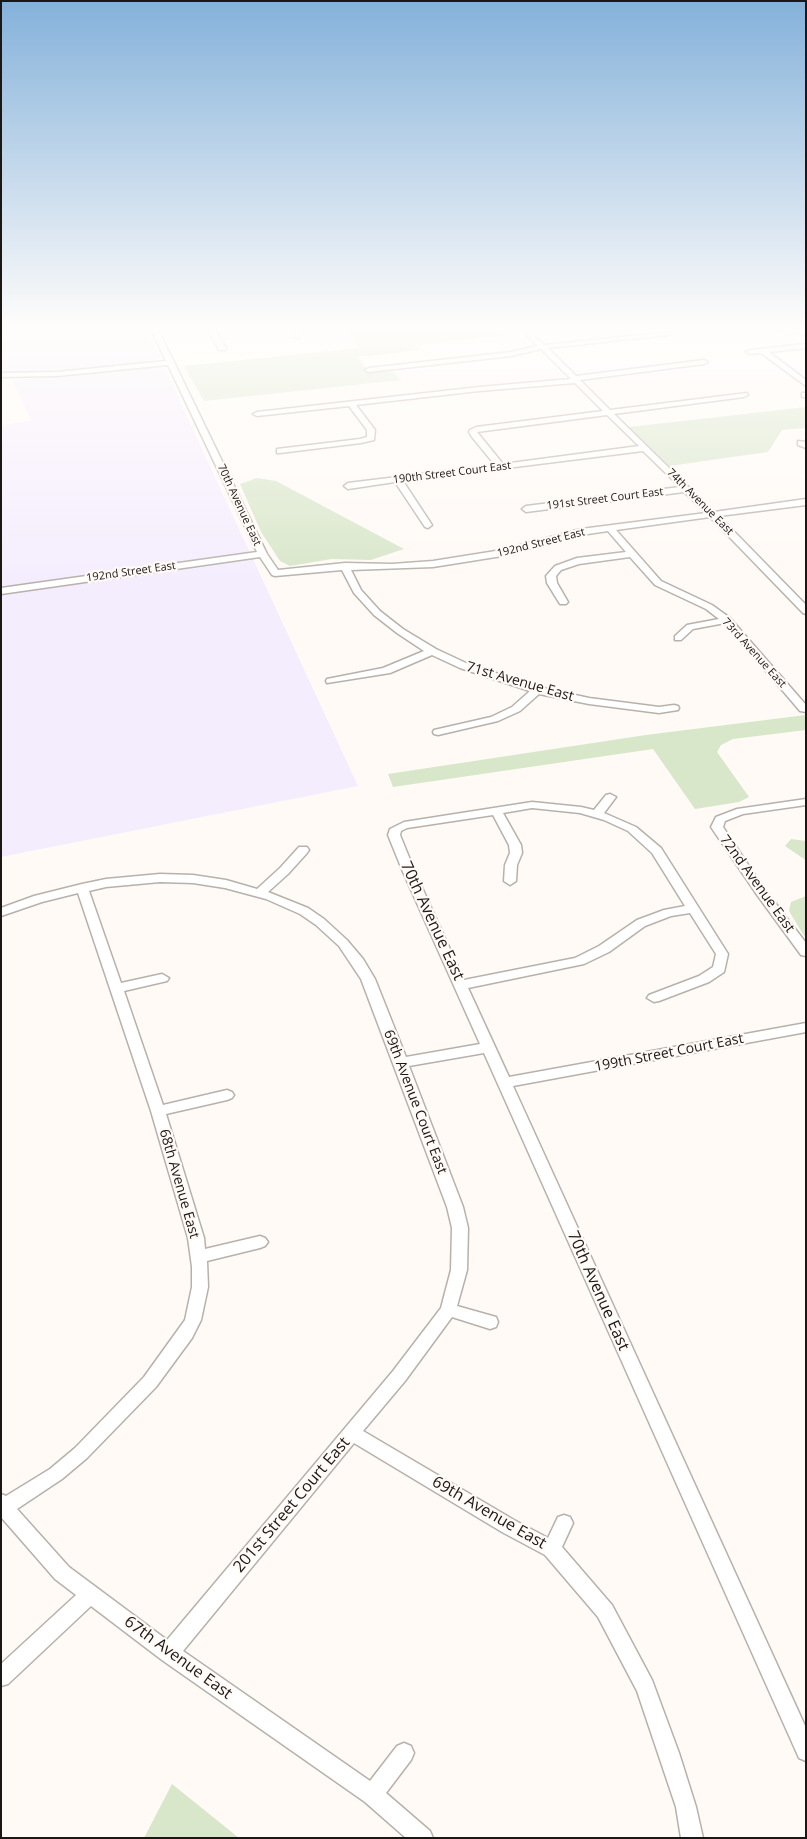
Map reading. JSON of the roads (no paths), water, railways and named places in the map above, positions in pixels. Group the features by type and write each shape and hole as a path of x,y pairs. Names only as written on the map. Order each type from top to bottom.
{"street":[{"name":"70th Avenue East","path":"194,413 262,554 275,573"},
{"path":"256,414 267,413"},
{"path":"280,451 369,439 373,436 372,433 357,413"},
{"path":"500,466 475,435 474,431 490,426 601,413"},
{"name":"74th Avenue East","path":"609,413 712,514 806,611"},
{"name":"190th Street Court East","path":"348,486 645,448"},
{"path":"398,480 428,525"},
{"name":"191st Street Court East","path":"526,509 685,488"},
{"name":"192nd Street East","path":"275,573 345,566 413,565 487,556 512,551 556,537 806,502"},
{"name":"73rd Avenue East","path":"610,528 658,583 709,607 727,620 804,709"},
{"name":"192nd Street East","path":"1,591 262,554"},
{"path":"563,602 552,583 551,576 558,568 577,561 632,554"},
{"name":"71st Avenue East","path":"345,566 357,592 377,613 400,632 432,651 490,676 537,690 588,701 625,706 659,710 674,708"},
{"path":"678,638 690,627 727,620"},
{"path":"331,681 386,671 432,651"},
{"path":"438,732 477,724 501,716 516,709 537,690"},
{"path":"596,814 610,797"},
{"name":"72nd Avenue East","path":"806,802 741,812 724,817 718,822 719,832 806,952"},
{"path":"510,881 511,865 516,853 515,845 496,810 532,805 566,807 596,814 624,825 649,842 658,851 722,954 719,969 704,979 654,998"},
{"name":"70th Avenue East","path":"496,810 404,826 396,830 394,835 806,1751"},
{"path":"259,893 284,871 303,850"},
{"name":"69th Avenue Court East","path":"1,912 38,899 106,883 160,878 193,880 226,884 280,900 304,911 327,927 344,943 368,979 455,1207 460,1228 460,1270 448,1310 414,1356"},
{"name":"68th Avenue East","path":"2,1504 56,1474 81,1453 150,1382 175,1351 193,1320 200,1287 196,1238 158,1111 82,888"},
{"path":"461,985 579,961 604,949 641,923 668,913 694,908"},
{"path":"116,988 162,978"},
{"name":"199th Street Court East","path":"504,1083 806,1027"},
{"path":"401,1062 489,1047"},
{"name":"68th Avenue East","path":"158,1111 227,1095"},
{"name":"68th Avenue East","path":"199,1257 260,1242"},
{"path":"448,1310 490,1322"},
{"name":"201st Street Court East","path":"169,1653 414,1356"},
{"name":"69th Avenue East","path":"351,1434 508,1526 552,1549 605,1611 644,1687 686,1807 692,1838"},
{"name":"67th Avenue East","path":"2,1504 62,1573 169,1653 372,1795 423,1838"},
{"path":"552,1549 564,1523"},
{"path":"1,1677 90,1594"},
{"path":"372,1795 404,1753"}]}
